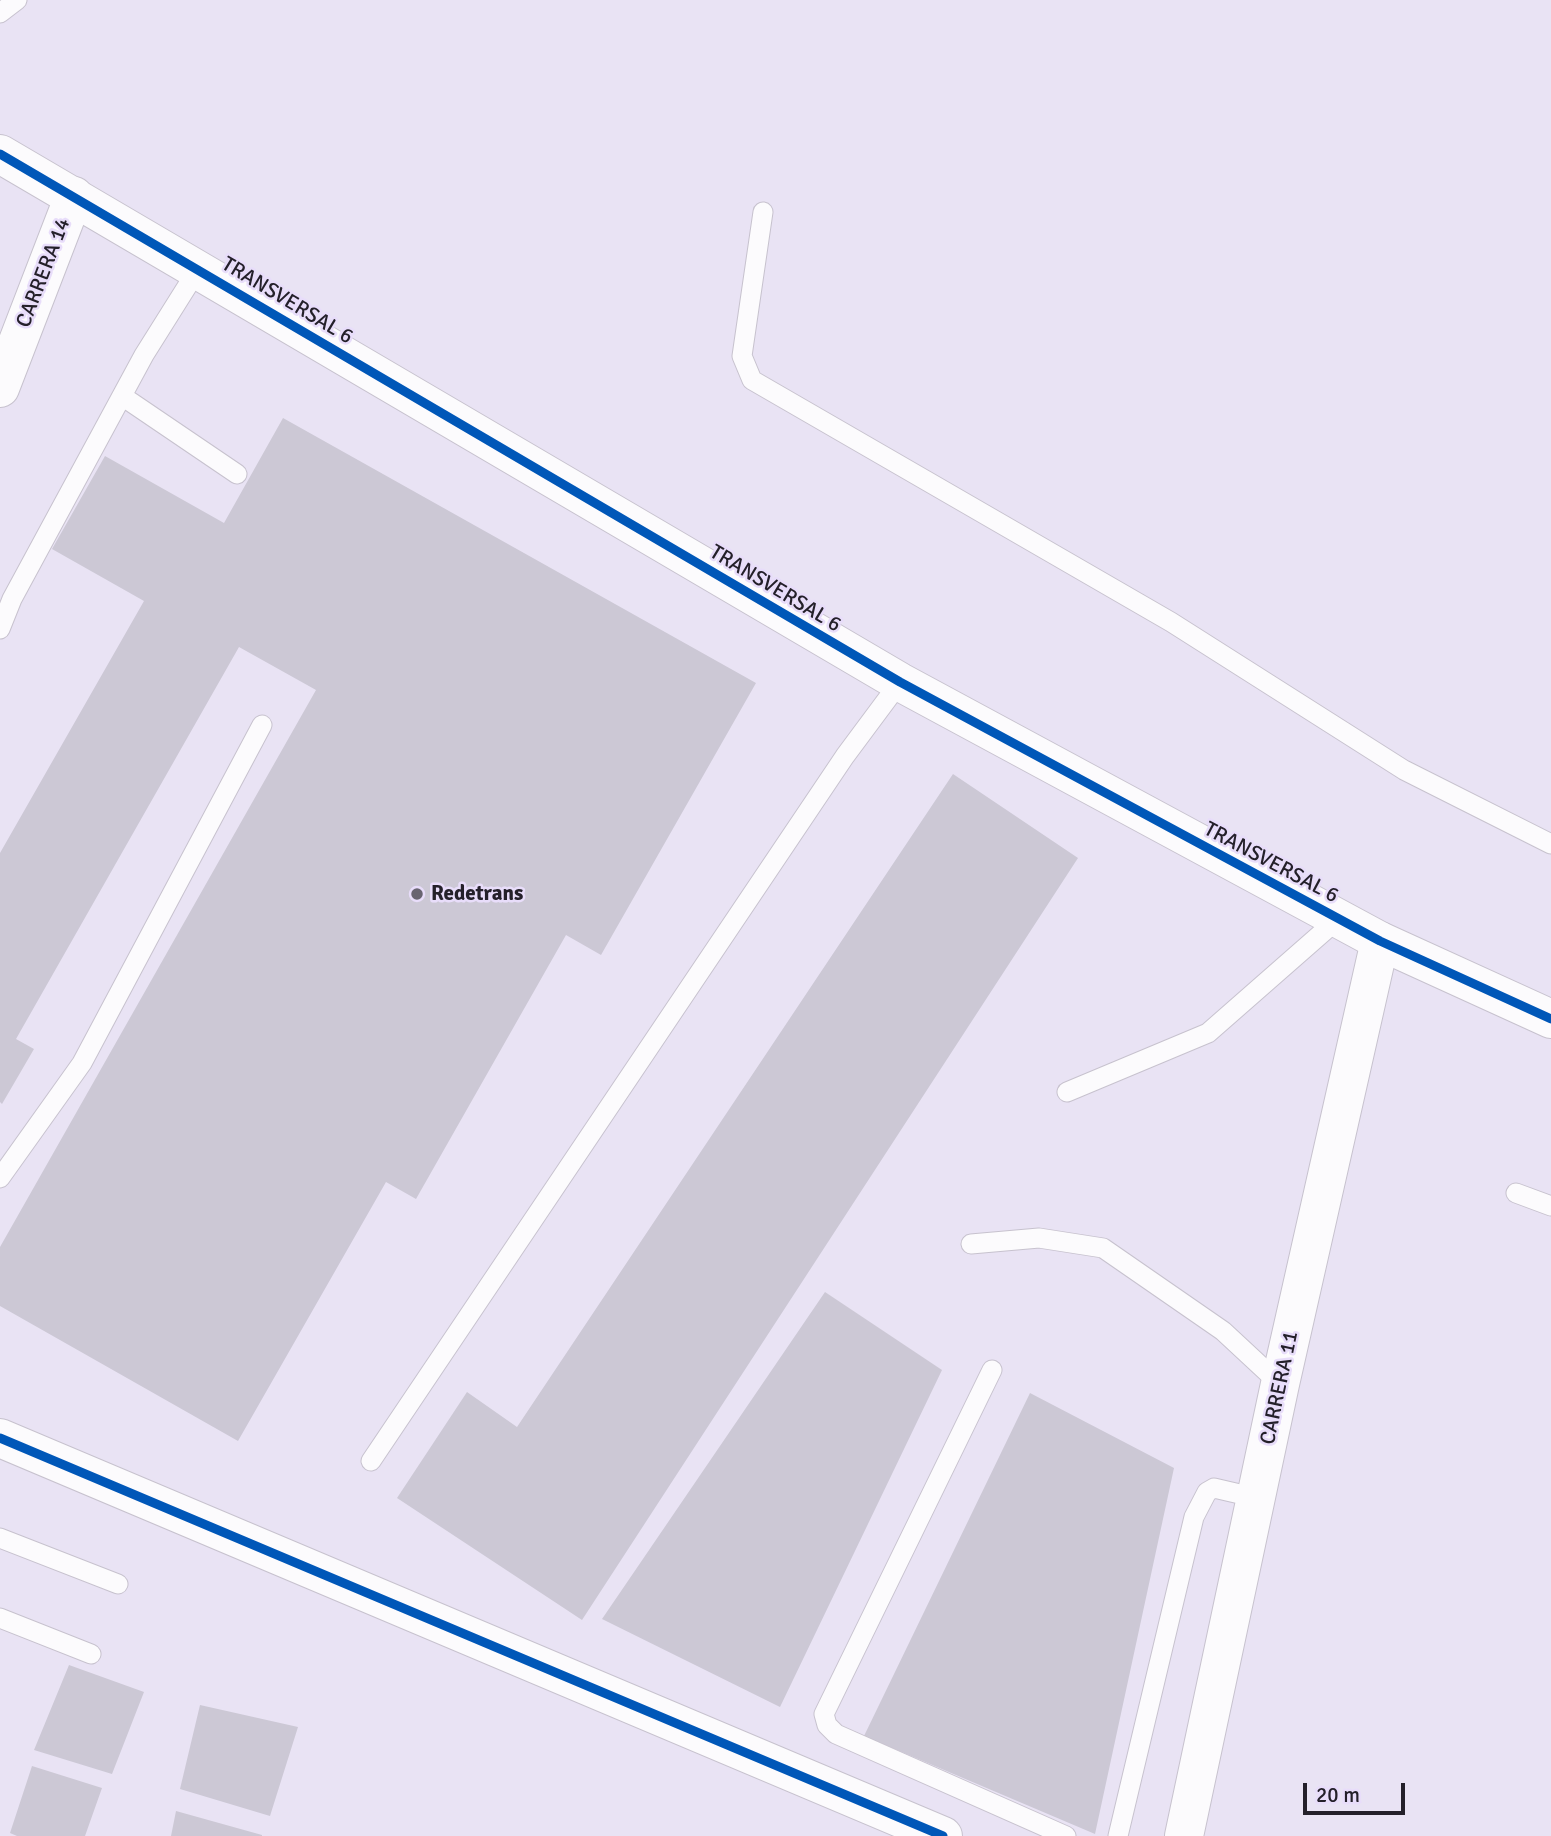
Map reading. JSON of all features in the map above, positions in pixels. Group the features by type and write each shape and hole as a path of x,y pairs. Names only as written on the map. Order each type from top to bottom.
{"street":[{"name":"TRANSVERSAL 6","path":"0,153 900,682 1380,941 1551,1020"},
{"name":"CARRERA 14","path":"0,388 74,196"},
{"name":"CARRERA 11","path":"1184,1836 1280,1384 1380,941"},
{"path":"0,1438 943,1836"}],"lane":[{"path":"0,13 17,0"},
{"path":"763,212 743,356 752,380 1171,622 1404,770 1551,844"},
{"path":"0,629 12,599 144,355 198,269"},
{"path":"122,396 237,474"},
{"path":"371,1461 837,768 900,682"},
{"path":"0,1178 82,1063 262,725"},
{"path":"1067,1092 1208,1033 1338,919"},
{"path":"1516,1193 1551,1206"},
{"path":"971,1244 1039,1238 1103,1248 1223,1331 1280,1384"},
{"path":"992,1370 824,1714 827,1725 836,1734 1066,1836"},
{"path":"1118,1836 1194,1517 1207,1492 1213,1488 1257,1498"},
{"path":"0,1538 118,1584"},
{"path":"0,1618 91,1654"}],"building":[{"name":"Redetrans","path":"283,418 756,683 601,955 566,935 416,1199 386,1182 238,1441 0,1306 0,1247 316,690 239,647 16,1039 34,1049 2,1104 0,853 144,601 52,549 105,456 224,523"},
{"path":"953,774 1078,858 582,1620 397,1498 467,1392 517,1427"},
{"path":"825,1292 942,1370 780,1707 602,1619"},
{"path":"1030,1393 1174,1468 1095,1834 864,1736"},
{"path":"69,1665 144,1692 112,1774 34,1750"},
{"path":"200,1705 298,1727 270,1816 180,1789"},
{"path":"32,1766 102,1788 85,1836 17,1836 10,1833"},
{"path":"176,1811 262,1835 262,1836 171,1836"}],"cycle path":[{"path":"0,154 900,682 1380,941 1551,1019"},
{"path":"0,1438 943,1836"}],"place":[{"name":"Redetrans","path":"417,894"}]}
